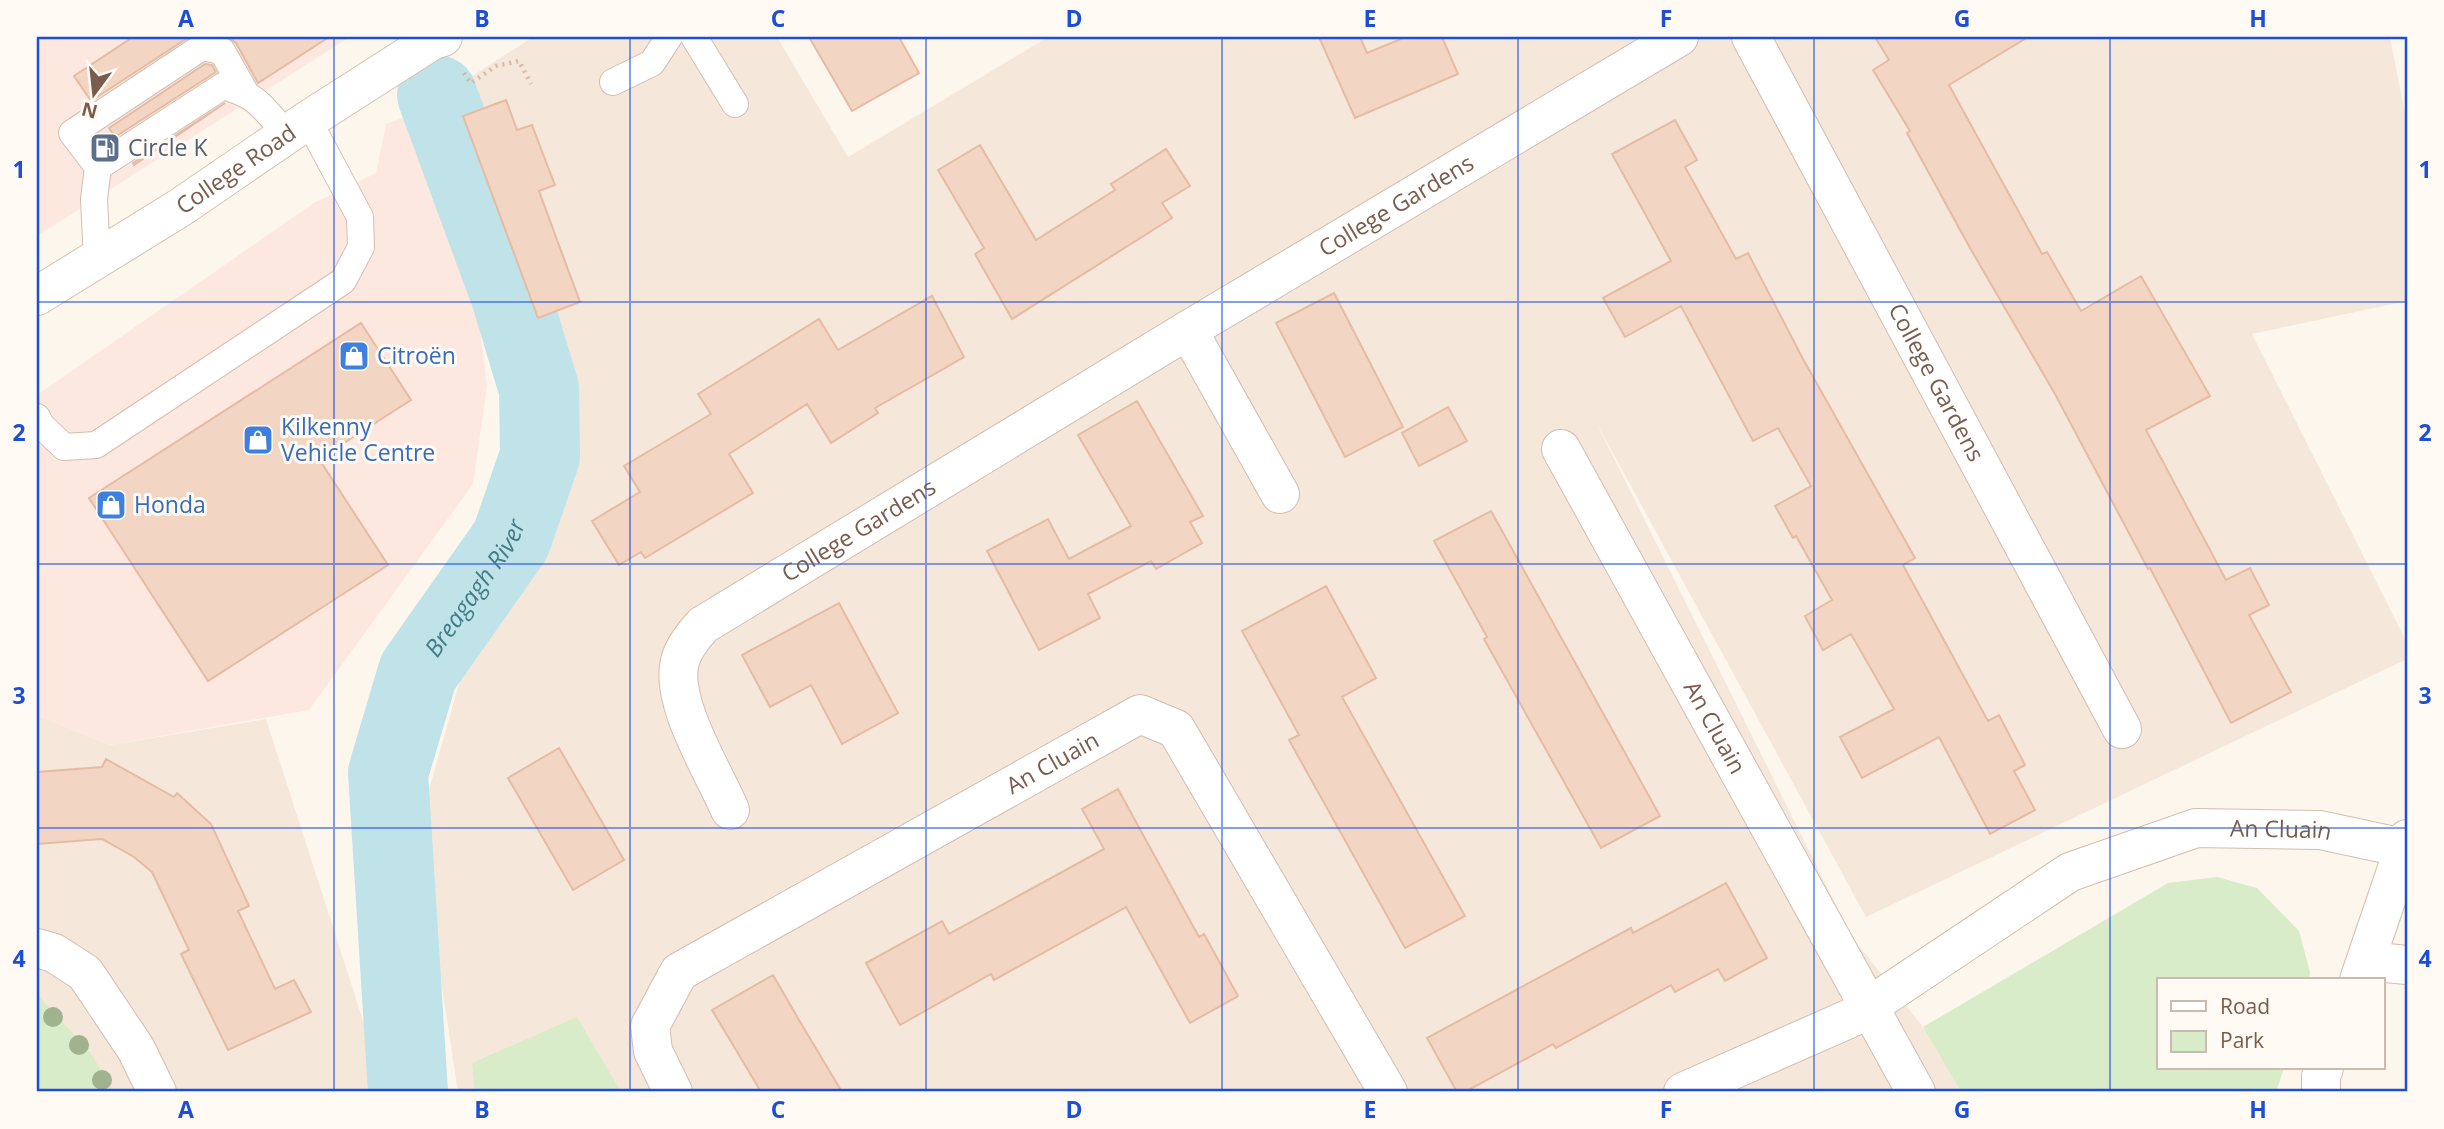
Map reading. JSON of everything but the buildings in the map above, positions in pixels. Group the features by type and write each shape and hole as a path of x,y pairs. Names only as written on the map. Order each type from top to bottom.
{"street":[{"name":"College Gardens","path":"730,810 682,707 677,685 679,662 688,642 703,625 1188,330 1679,37"},
{"name":"College Gardens","path":"1751,37 2122,729"},
{"name":"College Road","path":"37,296 181,207 298,127 437,38"},
{"path":"1188,330 1280,494"},
{"name":"An Cluain","path":"1561,449 1916,1092"},
{"name":"An Cluain","path":"673,1092 653,1051 650,1026 679,972 1140,714 1176,729 1388,1092"},
{"name":"An Cluain","path":"1683,1092 1853,1017 2070,872 2196,828 2320,830 2405,844"},
{"path":"2405,844 2363,971 2407,965"},
{"path":"37,948 54,953 85,973 136,1049 157,1092"},
{"path":"2321,1092 2323,1070"}],"lane":[{"path":"613,82 652,63 669,37"},
{"path":"694,37 735,104"},
{"path":"97,259 94,199 98,167 72,132 202,47 222,51 245,92"},
{"path":"37,417 41,425 64,447 96,445 343,281 361,247 360,217 298,127 245,92 223,86 98,167"}],"path":[{"path":"462,70 471,83 496,66 519,61 531,84"}],"shaded area":[{"name":"Circle K","path":"37,37 350,37 37,236"},
{"path":"533,37 777,37 848,157 1048,37 2390,37 2407,124 2407,301 2252,334 2407,643 2407,659 1866,917 1596,422 1852,937 1923,1027 1961,1092 458,1092 418,829 467,655 531,579 565,470 542,329 445,93"},
{"name":"Kilkenny Vehicle Centre","path":"405,117 470,249 487,386 473,484 309,710 110,745 37,715 37,395 314,203 376,173 386,124"},
{"path":"37,715 110,745 266,719 386,1092 37,1092"}],"green space":[{"path":"2217,877 2257,888 2299,931 2310,972 2309,978 2157,978 2157,1070 2283,1070 2276,1092 1961,1092 1923,1027 2168,883"},
{"path":"37,994 91,1053 113,1092 37,1092"},
{"path":"577,1017 621,1092 475,1092 472,1063"}],"waterway":[{"name":"Breagagh River","path":"408,1092 388,773 418,672 511,540 540,456 539,389 511,296 437,95"}],"place":[{"name":"Circle K","path":"105,148"},
{"name":"Citroën","path":"354,356"},
{"name":"Kilkenny Vehicle Centre","path":"258,440"},
{"name":"Honda","path":"111,505"}]}
